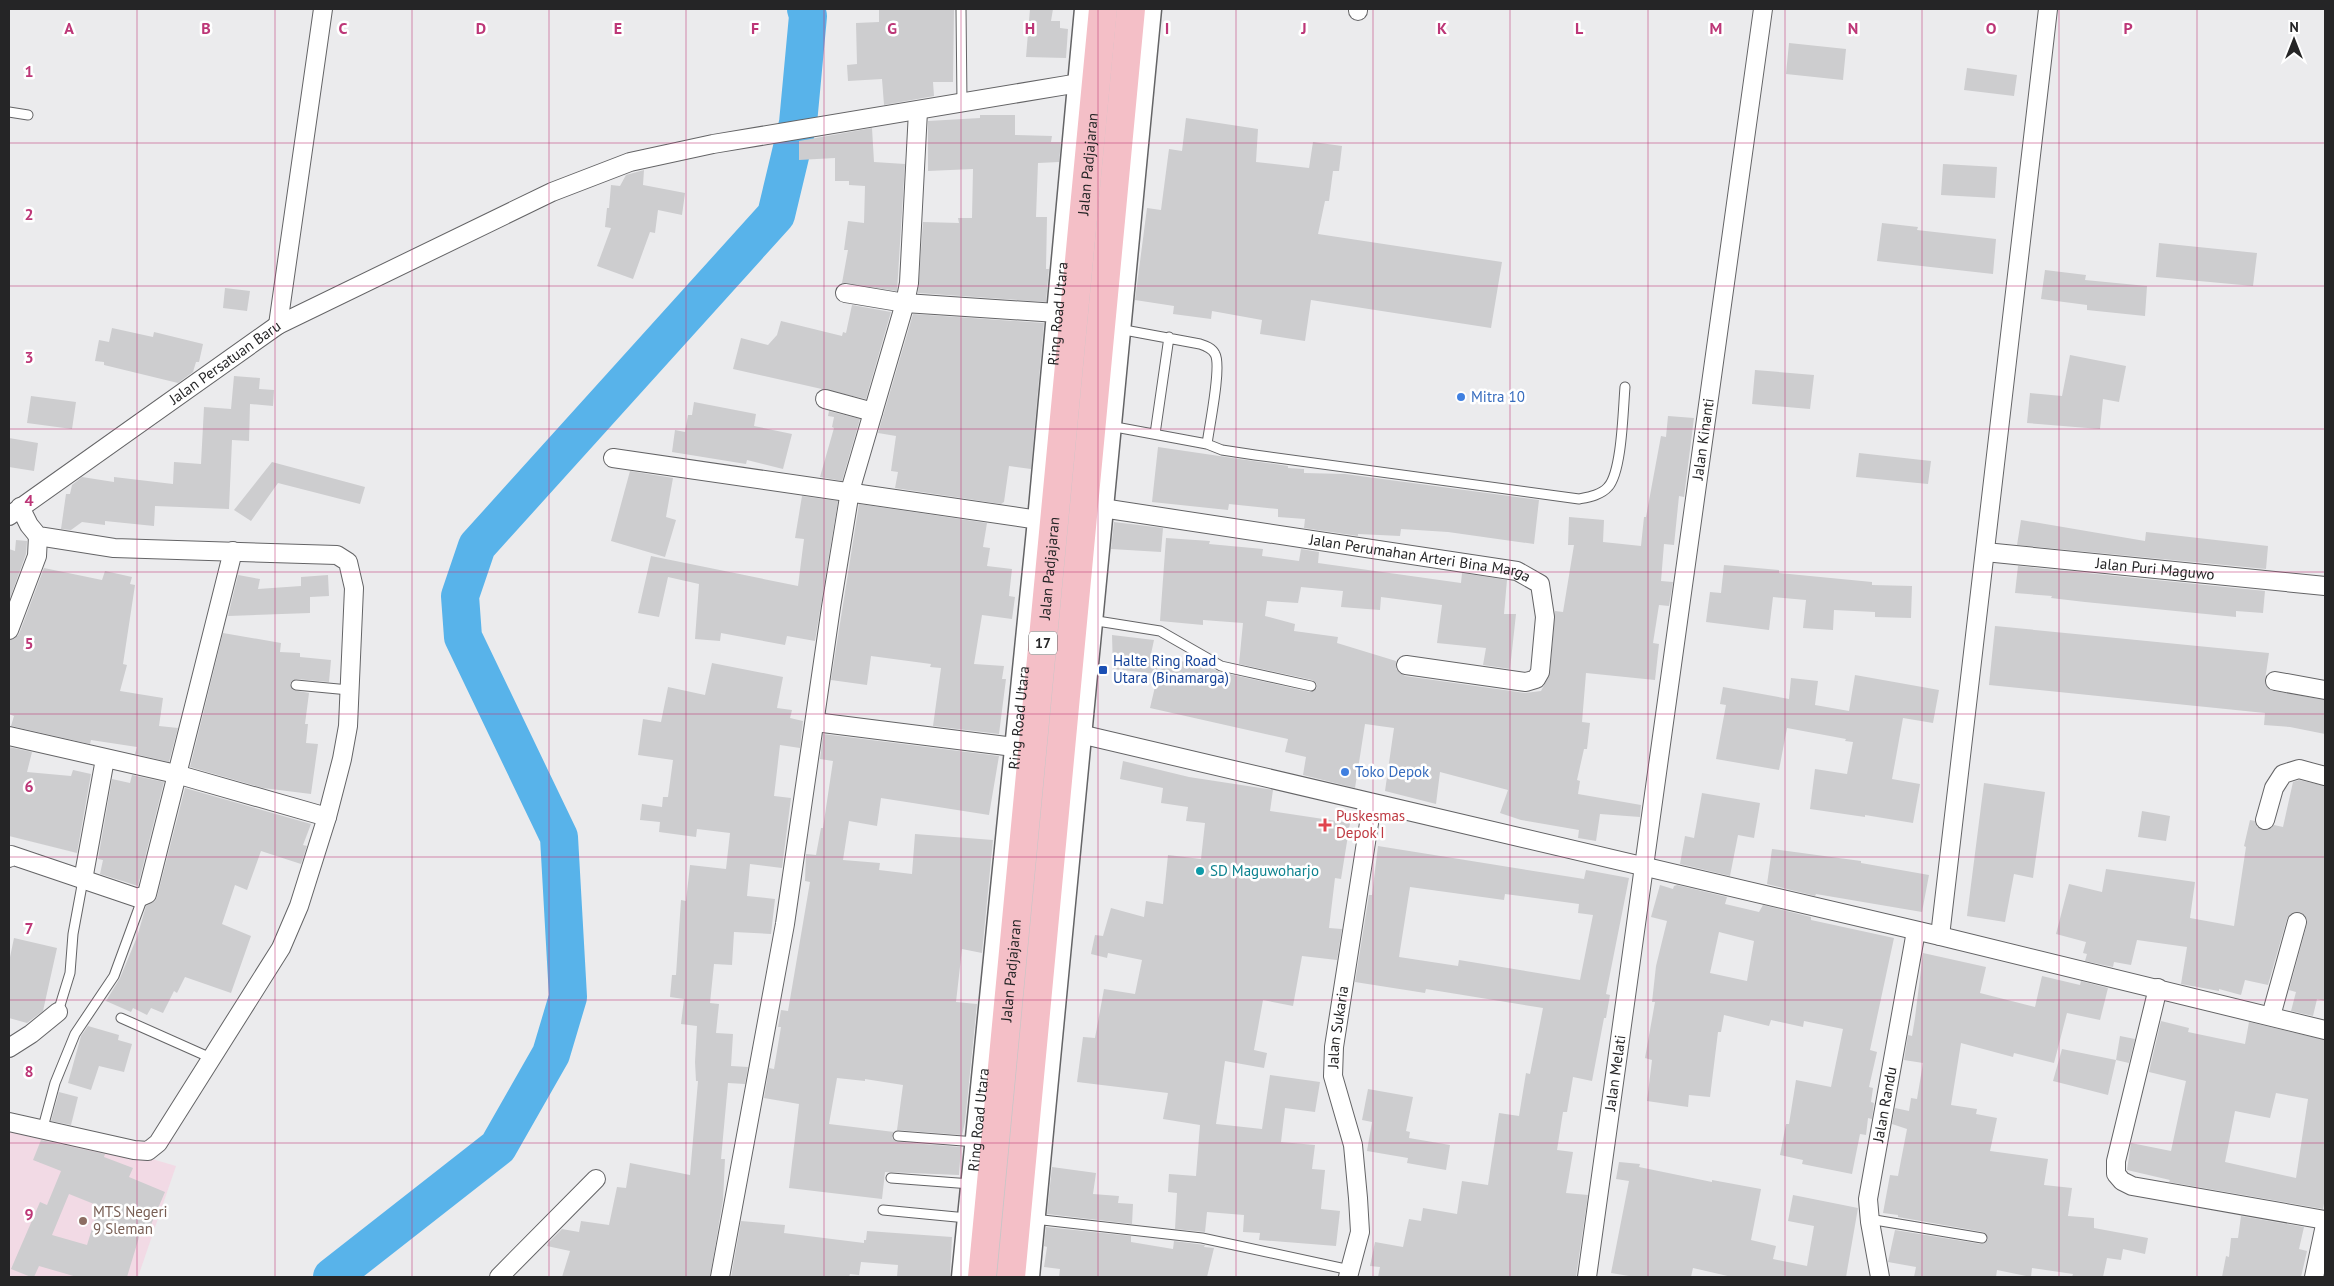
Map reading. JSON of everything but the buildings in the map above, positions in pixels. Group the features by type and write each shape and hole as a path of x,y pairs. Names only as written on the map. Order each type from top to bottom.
{"highway":[{"name":"Jalan Padjajaran","path":"982,1277 1005,944 1103,9"},
{"name":"Jalan Padjajaran","path":"1011,1277 1061,848 1101,426 1131,9"}],"street":[{"name":"Jalan Persatuan Baru","path":"14,512 278,325 323,9"},
{"name":"Ring Road Utara","path":"963,1277 976,1142 1005,944 1014,747 1039,520 1086,9"},
{"path":"1028,1277 1034,1219 1061,848 1080,734 1102,508 1101,426 1119,329 1150,9"},
{"name":"Jalan Kinanti","path":"1644,868 1763,9"},
{"path":"1940,936 2048,9"},
{"path":"278,325 552,192 630,162 713,144 1079,83"},
{"path":"720,1277 785,924 830,606 850,491 905,303 909,283 918,111"},
{"path":"845,293 905,303 1057,313"},
{"path":"825,399 873,412"},
{"path":"613,458 1039,520"},
{"name":"Jalan Perumahan Arteri Bina Marga","path":"1102,508 1517,570 1540,584 1545,617 1540,672 1536,679 1526,682 1406,666"},
{"path":"9,1122 134,1150 148,1151 158,1143 281,948 299,906 327,817 342,759 348,726 354,588 348,562 337,555 114,548 38,536 14,512"},
{"path":"9,630 37,556 38,536"},
{"path":"10,856 138,898 147,894 233,552"},
{"name":"Jalan Puri Maguwo","path":"1985,552 2325,586"},
{"path":"2275,681 2325,690"},
{"path":"815,722 1014,747"},
{"path":"1080,734 1940,936 2325,1030"},
{"path":"9,736 176,774 327,817"},
{"path":"83,880 105,759"},
{"path":"2265,820 2274,788 2282,774 2300,769 2325,776"},
{"name":"Jalan Sukaria","path":"1349,1274 1360,1232 1358,1198 1353,1145 1333,1076 1334,1047 1372,804"},
{"name":"Jalan Melati","path":"1587,1277 1644,868"},
{"path":"2272,1016 2297,922"},
{"name":"Jalan Randu","path":"1880,1277 1868,1199 1916,931"},
{"path":"2158,988 2116,1161 2116,1174 2122,1181 2132,1186 2325,1220"},
{"path":"9,1048 31,1034 58,1012"},
{"path":"499,1277 596,1179"},
{"path":"2314,1277 2325,1225"}],"lane":[{"path":"961,9 962,103"},
{"path":"9,112 28,115"},
{"path":"1119,329 1169,337 1208,347 1216,355 1217,369 1207,444"},
{"path":"1156,434 1169,337"},
{"path":"1101,426 1156,434 1255,456 1579,499 1593,496 1607,488 1616,475 1625,387"},
{"path":"1091,620 1160,631 1222,666 1311,686"},
{"path":"296,685 350,690"},
{"path":"58,1012 70,973 73,934 83,880"},
{"path":"42,1130 55,1083 75,1034 114,976 143,897"},
{"path":"121,1018 211,1058"},
{"path":"898,1136 976,1142"},
{"path":"891,1178 972,1184"},
{"path":"883,1210 969,1218"},
{"path":"1870,1218 1982,1238"},
{"path":"1034,1219 1202,1238 1349,1274"}],"shaded area":[{"name":"MTS Negeri 9 Sleman","path":"9,1117 176,1166 138,1277 9,1277"}],"waterway":[{"path":"332,1277 498,1147 551,1054 568,997 559,837 463,637 460,596 477,546 776,215 798,123 808,16 806,9"}],"place":[{"name":"Mitra 10","path":"1461,397"},
{"name":"Halte Ring Road Utara (Binamarga)","path":"1103,670"},
{"name":"Toko Depok","path":"1345,772"},
{"name":"Puskesmas Depok I","path":"1325,825"},
{"name":"SD Maguwoharjo","path":"1200,871"},
{"name":"MTS Negeri 9 Sleman","path":"83,1221"}]}
